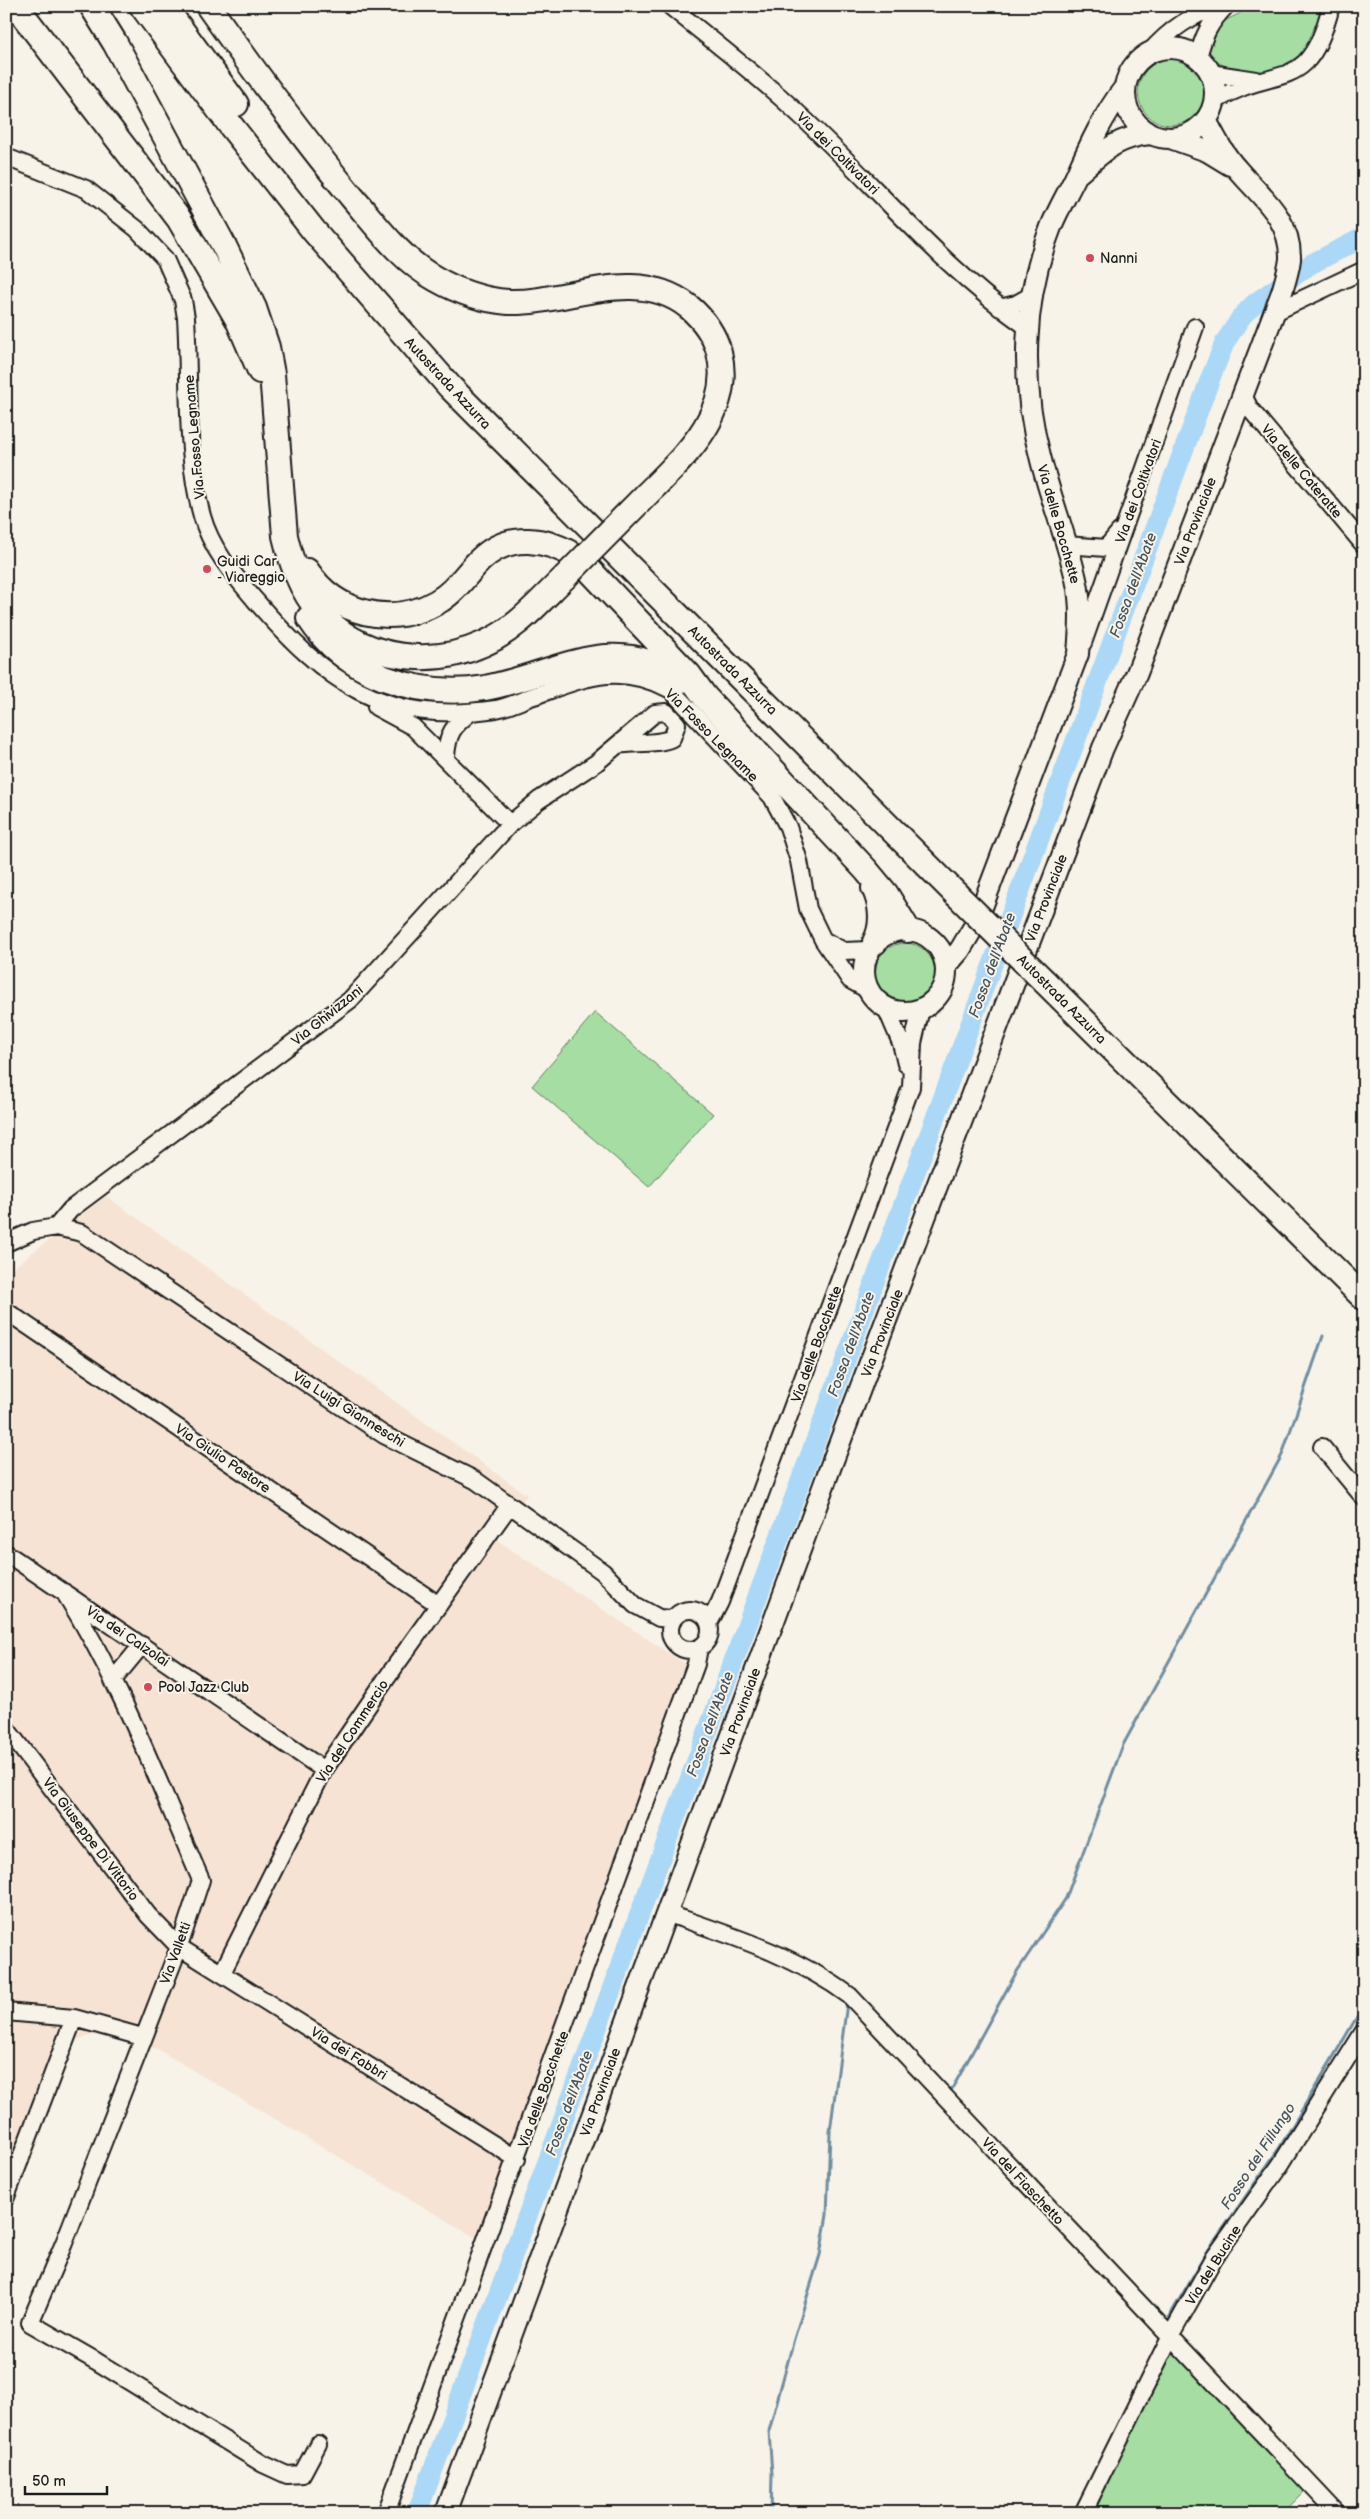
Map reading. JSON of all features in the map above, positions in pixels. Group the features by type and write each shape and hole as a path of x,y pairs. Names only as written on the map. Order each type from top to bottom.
{"highway":[{"path":"16,6 192,238 238,320 274,411"},
{"path":"92,6 115,43 224,246 254,308 270,360 289,580 300,603 319,632 352,662 396,682 432,690 470,690 521,679 594,658 620,655 639,658 657,664 705,697"},
{"path":"208,6 309,143 355,200 404,256 434,278 470,294 508,302 555,298 623,286 641,287 670,295 698,314 713,336 721,360 722,382 718,401 710,421 692,446 565,577 517,623 495,639 458,653 417,657 372,648 335,627 322,614 302,586 285,535"},
{"name":"Autostrada Azzurra","path":"150,10 424,336 962,889 1048,974 1364,1276"},
{"path":"285,535 317,585 332,598 357,611 387,615 412,612 437,602 456,588 479,561 498,548 522,541 550,543 578,558 690,675 705,697 866,870 918,933"},
{"path":"866,870 879,898 881,931 872,946"},
{"name":"Autostrada Azzurra","path":"1048,974 1364,1298"}],"main road":[{"path":"1166,48 1175,48 1204,65 1214,82 1215,101 1206,120 1197,130 1186,136 1173,138 1150,134 1140,128 1130,114 1125,98 1125,86 1133,67 1150,53 1166,48"},
{"name":"Via delle Bocchette","path":"946,966 960,950 976,923 1078,654 1081,616 1077,580 1040,458 1032,412 1027,327 1032,295 1052,226 1087,148 1107,112 1125,86"},
{"name":"Via Provinciale","path":"446,2513 832,1463 1103,748 1137,673 1282,292 1290,259 1287,235 1274,208 1236,169 1206,120"},
{"name":"Via delle Bocchette","path":"1076,176 1112,145 1135,136 1150,134"},
{"name":"Via Provinciale","path":"1173,138 1207,151 1236,169"},
{"path":"918,933 943,955 946,976 941,991 930,1004 921,1009 903,1012 886,1008 868,990 864,977 864,963 872,946 885,935 918,933 961,934 976,923"}],"street":[{"name":"Via dei Coltivatori","path":"670,6 790,105 922,238 1000,308 1027,327"},
{"path":"1150,53 1174,28 1208,10 1220,6"},
{"path":"1226,6 1212,20 1206,31 1204,65 1266,80"},
{"path":"1215,101 1239,87 1283,77 1306,62 1321,40 1331,6"},
{"name":"Via Fosso Legname","path":"6,158 86,189 137,229 165,259 183,300 196,491 203,518 212,540 226,565 293,642 322,668 364,695 398,707 432,712 471,712 498,709 584,678 607,674 631,675 651,680 671,690 772,797 788,827 798,861 808,910 823,940 850,980 868,990"},
{"path":"1275,312 1364,270"},
{"path":"1000,308 1016,304 1032,295"},
{"name":"Via dei Coltivatori","path":"1078,654 1196,327"},
{"name":"Via delle Cateratte","path":"1243,395 1250,409 1364,545"},
{"path":"1066,545 1106,548 1127,522"},
{"path":"364,695 378,710 414,727 510,824"},
{"path":"432,712 425,728 430,740 444,756"},
{"path":"444,756 447,739 452,728 471,712"},
{"name":"Via Ghivizzani","path":"56,1227 71,1209 350,1000 510,824 539,800 596,763 618,745"},
{"path":"823,940 844,951 872,946"},
{"path":"886,1008 901,1043 911,1087"},
{"name":"Via delle Bocchette","path":"386,2513 517,2160 694,1654 710,1634 705,1618 720,1602 911,1087 913,1043 921,1009"},
{"path":"6,1244 34,1231 56,1227"},
{"name":"Via Luigi Gianneschi","path":"56,1227 82,1233 384,1435 475,1480 603,1572 635,1605 667,1623"},
{"name":"Via Giulio Pastore","path":"6,1311 439,1605"},
{"path":"1322,1447 1364,1498"},
{"name":"Via del Commercio","path":"222,1973 324,1770 510,1506"},
{"name":"Via dei Calzolai","path":"6,1553 324,1770"},
{"name":"Via Valletti","path":"64,1592 89,1632 114,1679 201,1880 179,1947 142,2037 64,2242 30,2323 96,2360 263,2464 288,2475 302,2474 318,2444"},
{"path":"694,1654 676,1644 667,1623 677,1614 689,1610 705,1618"},
{"path":"114,1679 142,1645"},
{"name":"Via Giuseppe Di Vittorio","path":"6,1728 148,1915 179,1947"},
{"name":"Via del Fiaschetto","path":"666,1913 755,1945 822,1976 850,1996 1170,2338 1255,2424 1337,2513"},
{"name":"Via dei Fabbri","path":"179,1947 517,2160"},
{"path":"6,2012 74,2018 142,2037"},
{"path":"6,2197 74,2018"},
{"name":"Via del Bucine","path":"1083,2513 1170,2338 1214,2258 1281,2164 1364,2031"}],"shaded area":[{"path":"106,1196 527,1495 495,1539 690,1667 481,2241 157,2049 94,2035 76,2040 6,2214 6,1273"}],"green space":[{"path":"1255,6 1326,6 1314,40 1301,58 1293,63 1272,70 1249,71 1238,70 1219,63 1213,57 1207,44 1222,22"},
{"path":"1171,59 1184,61 1194,69 1202,79 1204,92 1202,105 1194,115 1184,123 1171,125 1158,123 1148,115 1140,105 1138,92 1140,79 1148,69 1158,61"},
{"path":"905,943 921,948 926,952 930,957 935,973 930,989 926,994 921,998 905,1003 889,998 884,994 880,989 875,973 880,957 884,952 889,948"},
{"path":"595,1012 713,1114 649,1187 532,1086"},
{"path":"1177,2352 1307,2488 1282,2513 1092,2513 1165,2356"}],"waterway":[{"name":"Fossa dell'Abate","path":"417,2513 1225,342 1242,316 1255,303 1311,264 1364,237"},
{"path":"855,1989 947,2088 952,2089 1016,1973 1066,1898 1123,1745 1282,1455 1323,1336"},
{"path":"771,2513 772,2474 769,2431 794,2339 820,2255 827,2215 830,2132 847,2003"},
{"name":"Fosso del Fillungo","path":"1169,2317 1209,2249 1280,2147 1364,2005"},
{"name":"Fosso del Fillungo","path":"1141,2377 1151,2358"},
{"name":"Fosso del Fillungo","path":"1093,2513 1107,2483"}],"place":[{"name":"Nanni","path":"1090,258"},
{"name":"Guidi Car - Viareggio","path":"207,569"},
{"name":"Pool Jazz Club","path":"148,1687"}]}
